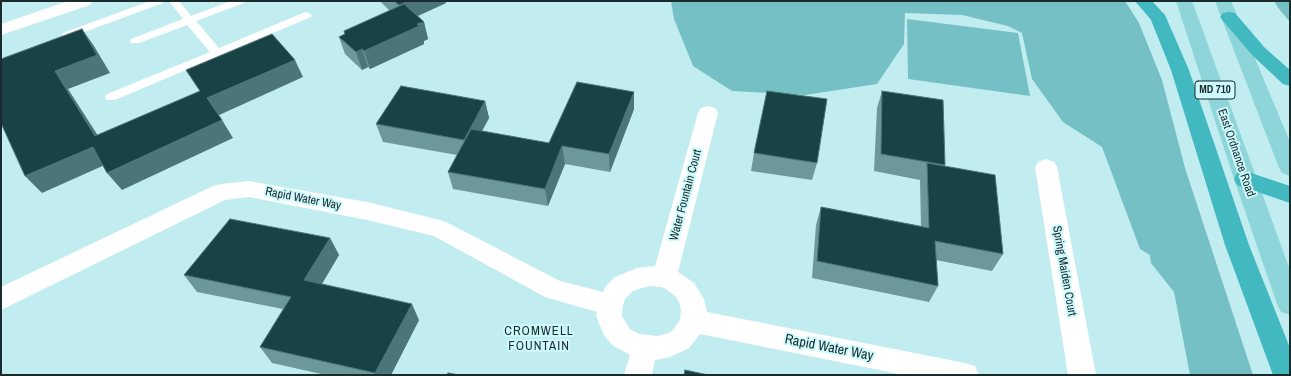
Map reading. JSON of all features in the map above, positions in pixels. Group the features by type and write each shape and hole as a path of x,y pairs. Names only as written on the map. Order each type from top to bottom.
{"highway":[{"path":"1143,1 1159,19 1180,70 1237,245 1287,375"},
{"path":"1226,9 1258,52 1290,80"},
{"path":"1245,179 1290,195"}],"main road":[{"name":"East Ordnance Road","path":"1184,1 1290,304"},
{"path":"1226,9 1290,168"}],"street":[{"path":"1,30 84,1"},
{"name":"Water Fountain Court","path":"664,277 708,113"},
{"name":"Spring Maiden Court","path":"1046,167 1082,375"},
{"name":"Rapid Water Way","path":"1,299 221,192 248,189 367,211 440,229 554,290 610,305"},
{"path":"650,276 664,277 675,282 685,290 691,299 694,310 693,321 688,331 680,340 670,345 657,348 644,348 632,344 621,337 613,328 609,316 610,305 615,293 624,284 637,278 650,276"},
{"name":"Rapid Water Way","path":"693,321 965,375"},
{"path":"638,375 644,348"}],"lane":[{"path":"59,38 159,1"},
{"path":"174,1 188,20 217,53"},
{"path":"135,40 240,1"},
{"path":"111,97 307,16"}],"shaded area":[{"path":"671,1 1125,1 1139,23 1162,80 1185,168 1253,375 1190,375 1174,292 1151,263 1150,255 1140,249 1102,147 1063,122 1032,79 1022,33 1008,26 962,15 905,13 904,44 877,84 805,95 732,91 693,66 674,19"},
{"path":"1274,1 1290,1 1290,22 1279,9"},
{"path":"907,19 1018,33 1030,96 908,79"}],"building":[{"path":"394,1 408,1 399,5"},
{"path":"404,4 424,22 417,24 419,26 364,51 362,49 356,52 339,37 345,34 344,31"},
{"path":"82,29 97,55 55,71 95,136 200,91 186,70 272,34 295,60 207,98 222,120 107,173 93,147 25,176 1,123 1,59"},
{"path":"577,82 634,92 609,154 562,146 545,189 448,172 471,129 549,143"},
{"path":"401,86 485,101 464,140 376,124"},
{"path":"767,91 827,99 817,163 754,153"},
{"path":"882,91 943,100 945,165 881,154"},
{"path":"927,163 995,175 1003,254 935,241 938,286 817,261 821,207 929,228"},
{"path":"230,219 330,238 304,280 412,304 375,373 260,347 291,297 184,275"},
{"path":"685,370 708,375 684,375"},
{"path":"448,373 459,375 447,375"}],"district":[{"name":"CROMWELL FOUNTAIN","path":"539,340"}]}
